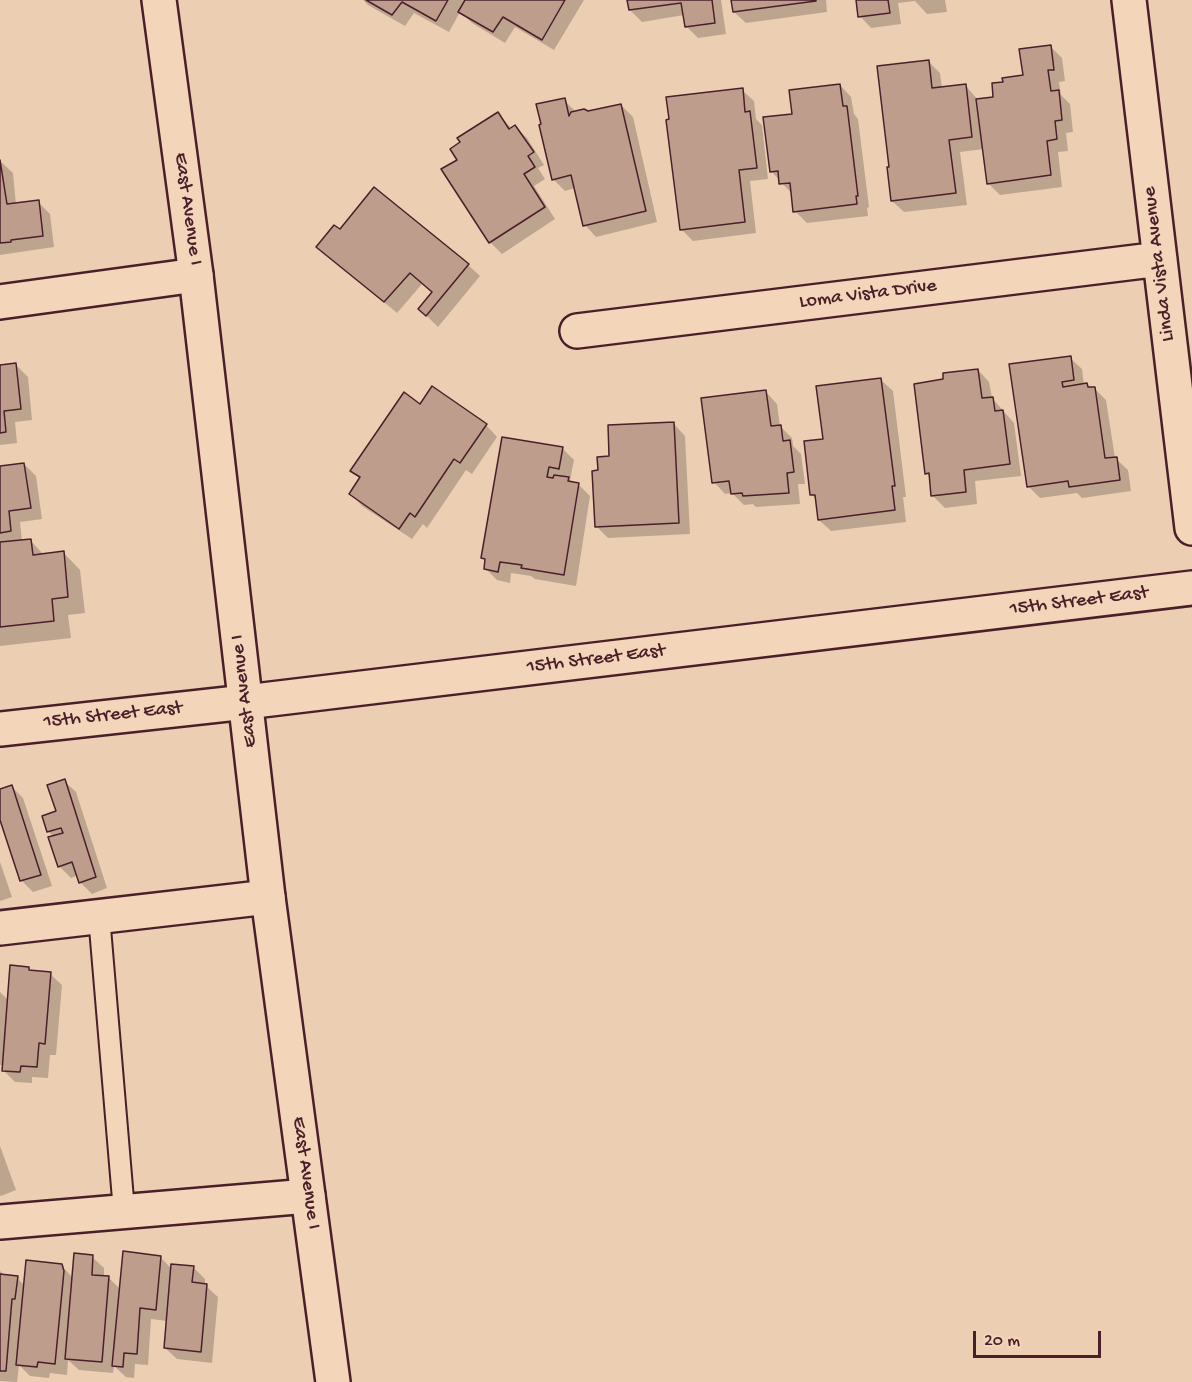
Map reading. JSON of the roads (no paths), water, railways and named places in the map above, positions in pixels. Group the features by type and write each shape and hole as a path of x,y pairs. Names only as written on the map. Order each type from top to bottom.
{"street":[{"name":"East Avenue I","path":"159,0 196,275 268,897 333,1382"},
{"name":"Linda Vista Avenue","path":"1128,0 1192,528"},
{"name":"Loma Vista Drive","path":"577,331 1160,259"},
{"path":"0,302 196,275"},
{"name":"15th Street East","path":"0,729 246,702 1192,588"},
{"path":"0,928 268,897"},
{"path":"0,1222 308,1196"}],"lane":[{"path":"99,916 124,1212"}]}
